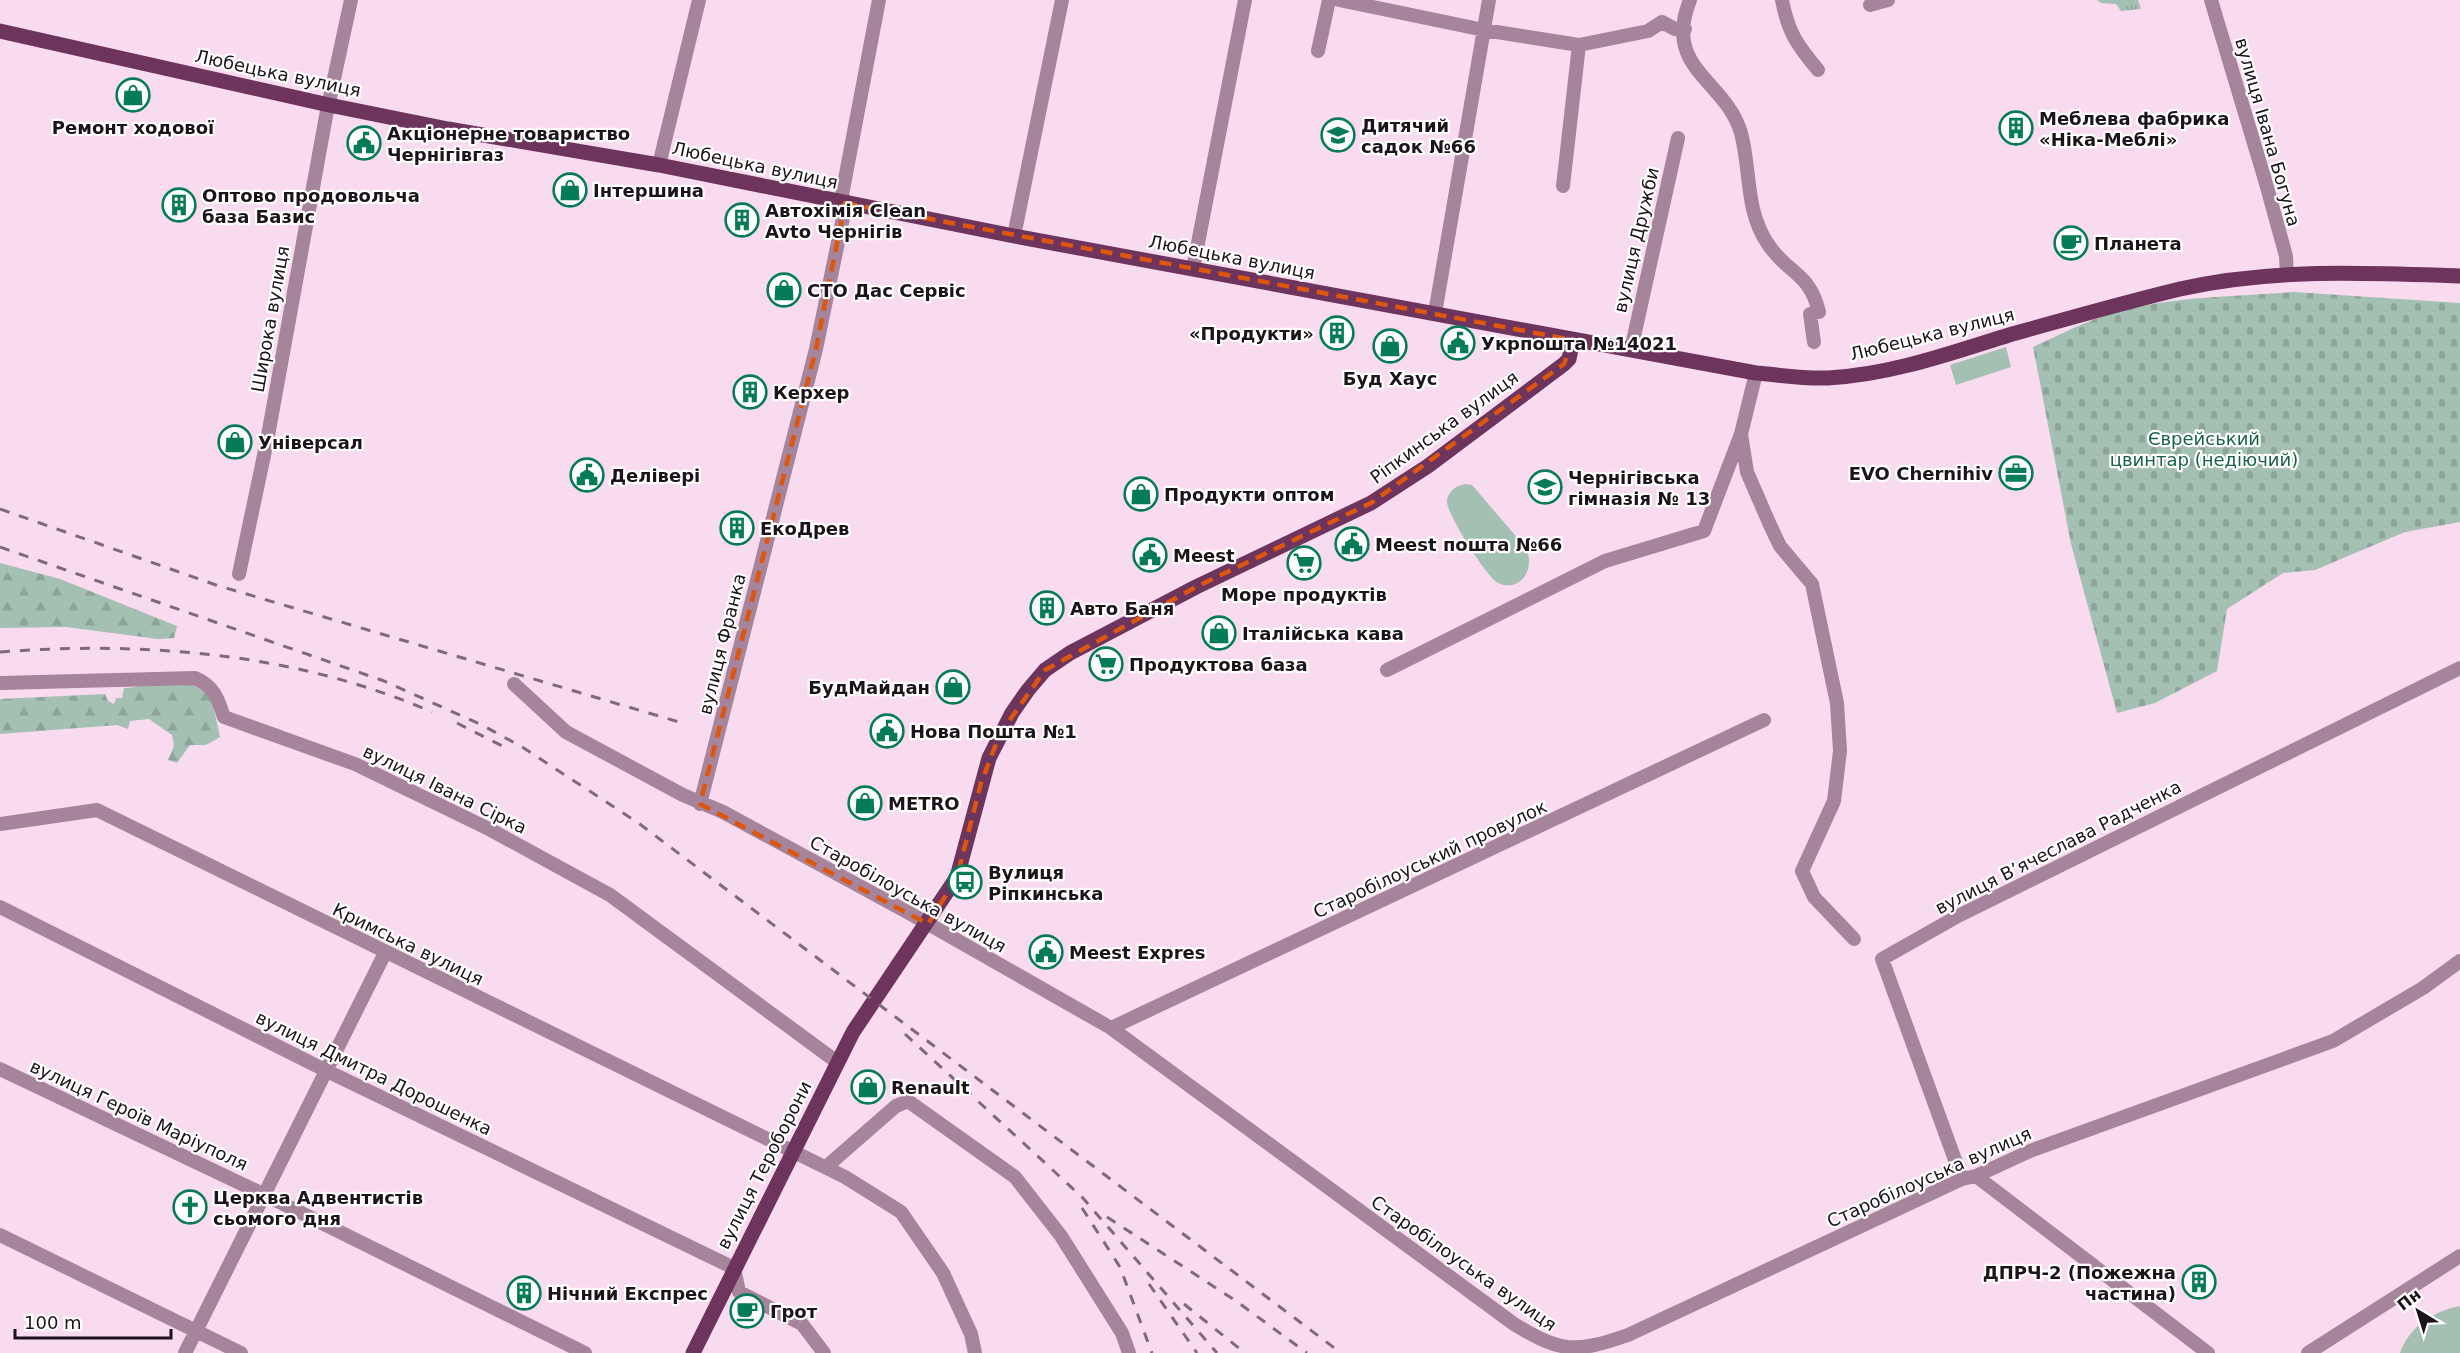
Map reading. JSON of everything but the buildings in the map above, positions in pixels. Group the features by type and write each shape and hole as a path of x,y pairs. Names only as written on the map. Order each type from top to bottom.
{"main road":[{"name":"Любецька вулиця","path":"0,31 329,105 659,165 1324,295 1435,313 1756,373 1827,378 1848,376 1942,356 2102,309 2183,289 2268,275 2349,273 2460,276"},
{"name":"Ріпкинська вулиця","path":"874,998 928,924 957,877 981,783 1000,734 1023,698 1045,670 1070,653 1139,616 1360,508 1400,486 1564,364 1569,358 1573,340"},
{"name":"вулиця Тероборони","path":"693,1353 792,1150 837,1062 874,998"}],"street":[{"name":"Широка вулиця","path":"238,574 267,441 329,105 351,0"},
{"path":"659,165 699,0"},
{"name":"вулиця Франка","path":"700,804 816,349 845,203 842,195 879,0"},
{"path":"1014,236 1062,0"},
{"path":"1193,269 1245,0"},
{"path":"1318,51 1329,0"},
{"path":"1339,0 1484,30 1579,45 1647,31 1662,22 1680,29"},
{"path":"1435,313 1488,0"},
{"path":"1690,0 1680,29 1685,49 1693,68 1725,102 1741,133 1746,179 1761,233 1778,257 1810,285 1815,313 1814,342"},
{"path":"1782,0 1788,28 1798,47 1818,70"},
{"path":"1870,5 1888,0"},
{"name":"вулиця Івана Богуна","path":"2211,0 2286,256 2287,275"},
{"path":"1563,186 1579,45"},
{"name":"вулиця Дружби","path":"1631,350 1678,138"},
{"path":"1387,670 1605,561 1704,531 1741,434 1756,373"},
{"path":"1741,434 1747,472 1770,525 1780,546 1812,584 1837,703 1840,751 1834,801 1802,871 1814,897 1854,939"},
{"name":"вулиця Вʼячеслава Радченка","path":"1962,1179 1882,959 1958,916 2460,668"},
{"name":"вулиця Івана Сірка","path":"0,683 195,678 207,683 216,695 224,717 355,764 489,829 610,895 837,1062"},
{"name":"Старобілоуська вулиця","path":"514,684 566,732 700,804 723,812 928,924 1111,1028 1514,1324 1544,1345 1569,1351 1596,1347 1628,1335 1962,1179 1976,1176 2030,1151 2333,1041 2423,988 2460,961"},
{"name":"Старобілоуський провулок","path":"1111,1028 1764,720"},
{"name":"Кримська вулиця","path":"0,824 97,810 825,1167 901,1212 943,1273 971,1334 975,1353"},
{"name":"вулиця Дмитра Дорошенка","path":"0,907 327,1071 734,1268"},
{"path":"185,1353 385,953"},
{"name":"вулиця Героїв Маріуполя","path":"0,1070 265,1195 585,1353"},
{"path":"825,1167 896,1106 908,1101 1015,1177 1061,1236 1122,1333 1129,1353"},
{"path":"1976,1176 2208,1353"},
{"path":"0,1235 241,1353"},
{"path":"2308,1353 2460,1256"},
{"path":"734,1268 739,1292 801,1324 824,1353"}],"highlighted area":[{"path":"845,203 1573,340 1564,364 1371,503 1196,587 1045,670 1000,734 981,783 957,877 928,924 700,804 816,349"}],"green space":[{"path":"2097,0 2138,0 2141,9 2121,11 2116,4 2101,3"},
{"name":"Єврейський цвинтар (недіючий)","path":"2294,292 2460,303 2460,522 2405,532 2315,570 2283,573 2227,609 2217,671 2155,703 2117,713 2071,544 2033,347 2071,329 2119,311 2193,299"},
{"path":"2006,347 2011,367 1956,385 1950,365"},
{"path":"1465,484 1472,485 1526,548 1529,564 1524,577 1519,582 1506,585 1493,579 1460,531 1448,508 1447,501 1453,490"},
{"path":"0,563 60,579 177,626 174,638 158,639 66,627 0,628"},
{"path":"143,682 200,685 211,696 220,737 206,745 190,745 177,763 168,760 174,746 172,735 149,719 130,721 128,729 117,725 0,734 0,699 105,694 108,701 114,704 116,698 122,698 124,688 136,687"},
{"path":"2460,1306 2460,1353 2400,1353 2410,1335 2424,1321 2450,1308"}],"railway":[{"path":"0,509 216,585 679,722"},
{"path":"0,547 384,681 482,725 522,747 637,822 1341,1353"},
{"path":"0,652 110,648 220,656 274,664 328,676 381,692 432,712"},
{"path":"457,723 508,749"},
{"path":"905,1034 1082,1197 1217,1353"},
{"path":"1082,1208 1120,1267 1152,1353"},
{"path":"1107,1217 1236,1301 1307,1353"},
{"path":"1149,1284 1197,1353"},
{"path":"1184,1304 1245,1353"}],"place":[{"name":"Ремонт ходової","path":"133,95"},
{"name":"Меблева фабрика «Ніка-Меблі»","path":"2016,128"},
{"name":"Дитячий садок №66","path":"1338,135"},
{"name":"Акціонерне товариство Чернігівгаз","path":"364,143"},
{"name":"Інтершина","path":"570,190"},
{"name":"Оптово продовольча база Базис","path":"179,205"},
{"name":"Автохімія Clean Avto Чернігів","path":"742,220"},
{"name":"Планета","path":"2071,243"},
{"name":"СТО Дас Сервіс","path":"784,290"},
{"name":"«Продукти»","path":"1337,333"},
{"name":"Укрпошта №14021","path":"1458,343"},
{"name":"Буд Хаус","path":"1390,346"},
{"name":"Керхер","path":"750,392"},
{"name":"Універсал","path":"235,442"},
{"name":"EVO Chernihiv","path":"2016,473"},
{"name":"Делівері","path":"587,475"},
{"name":"Чернігівська гімназія № 13","path":"1545,487"},
{"name":"Продукти оптом","path":"1141,494"},
{"name":"ЕкоДрев","path":"737,528"},
{"name":"Meest пошта №66","path":"1352,544"},
{"name":"Meest","path":"1150,555"},
{"name":"Море продуктів","path":"1304,563"},
{"name":"Авто Баня","path":"1047,608"},
{"name":"Італійська кава","path":"1219,633"},
{"name":"Продуктова база","path":"1106,664"},
{"name":"БудМайдан","path":"953,687"},
{"name":"Нова Пошта №1","path":"887,731"},
{"name":"METRO","path":"865,803"},
{"name":"Вулиця Ріпкинська","path":"965,882"},
{"name":"Meest Expres","path":"1046,952"},
{"name":"Renault","path":"868,1087"},
{"name":"Церква Адвентистів сьомого дня","path":"190,1207"},
{"name":"ДПРЧ-2 (Пожежна частина)","path":"2199,1282"},
{"name":"Нічний Експрес","path":"524,1293"},
{"name":"Грот","path":"747,1311"}]}
